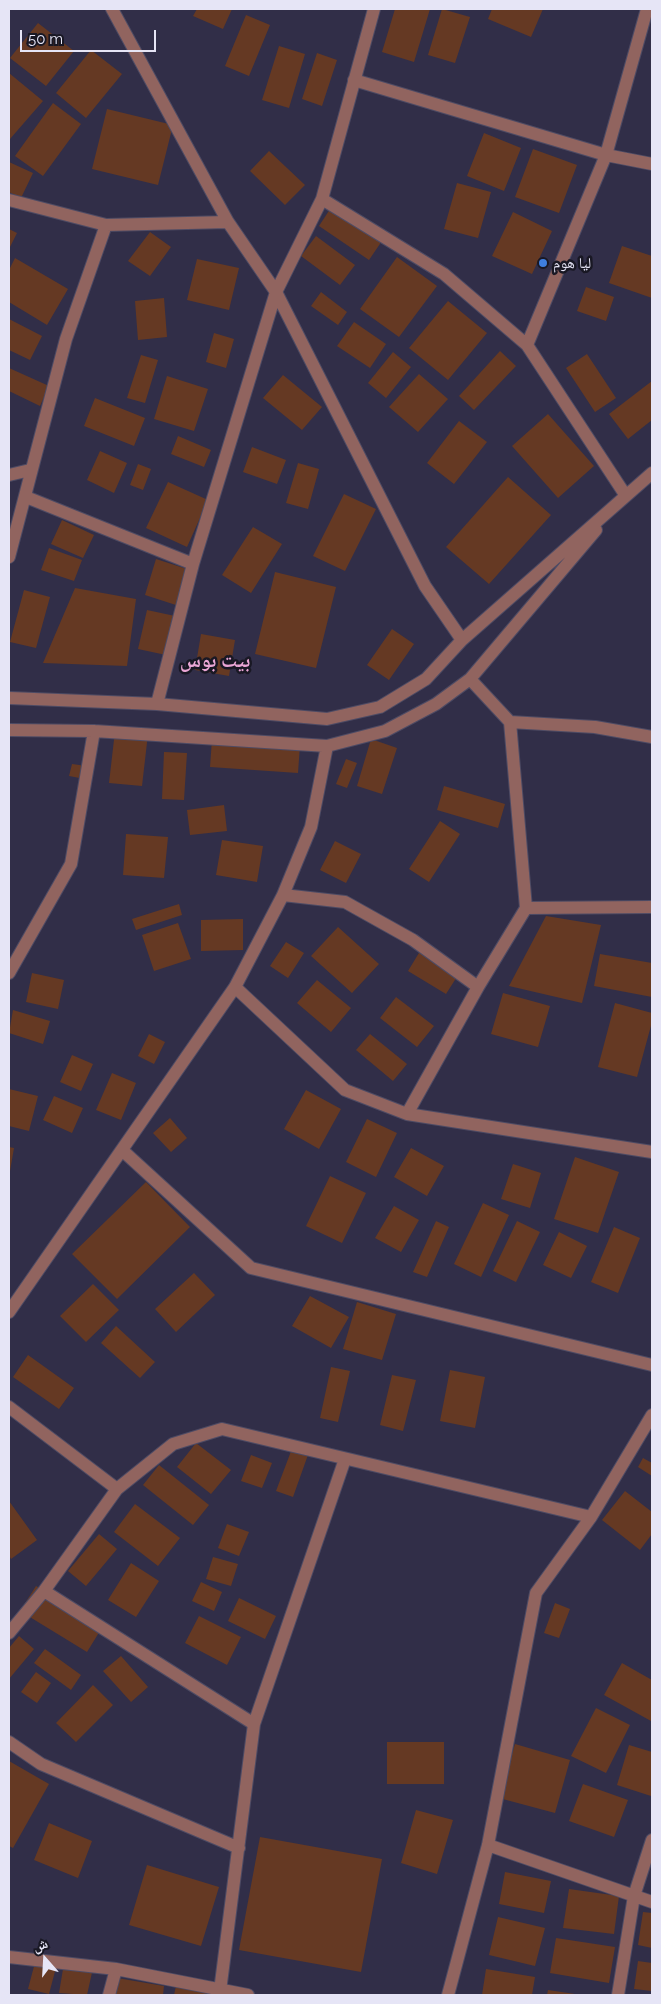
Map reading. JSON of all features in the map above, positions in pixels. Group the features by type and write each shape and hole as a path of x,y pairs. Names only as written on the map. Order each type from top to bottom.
{"street":[{"path":"110,9 228,222 276,292 425,586 462,640"},
{"path":"157,704 193,564 276,292 322,199 374,9"},
{"path":"527,345 606,154 647,9"},
{"path":"354,80 606,154 652,164"},
{"path":"322,199 444,274 527,345 626,496"},
{"path":"9,200 106,225 228,222"},
{"path":"9,557 26,497 30,470 66,339 106,225"},
{"path":"9,476 30,470"},
{"path":"9,698 157,704 327,719 380,707 426,679 462,640 652,473"},
{"path":"9,730 94,731 327,746 385,731 436,704 470,679 626,496"},
{"path":"26,497 193,564"},
{"path":"407,1114 478,987 526,908 510,722 470,679"},
{"path":"510,722 594,727 652,737"},
{"path":"9,974 71,864 94,731"},
{"path":"9,1312 235,987 283,895 311,827 327,746"},
{"path":"283,895 346,902 413,940 478,987"},
{"path":"526,908 652,907"},
{"path":"235,987 345,1090 407,1114 652,1152"},
{"path":"122,1150 251,1268 652,1365"},
{"path":"9,1407 118,1489"},
{"path":"448,1995 488,1846 536,1593 591,1517 652,1415"},
{"path":"9,1632 44,1591 118,1489 173,1444 222,1429 591,1517"},
{"path":"220,1991 254,1724 345,1459"},
{"path":"44,1591 254,1724"},
{"path":"9,1742 41,1764 239,1848"},
{"path":"618,1995 634,1896 652,1840"},
{"path":"488,1846 652,1902"},
{"path":"9,1957 116,1969 248,1995"},
{"path":"109,1995 116,1969"}],"building":[{"path":"197,9 232,9 223,29 193,16"},
{"path":"395,9 430,9 414,62 382,52"},
{"path":"442,9 470,17 455,63 428,55"},
{"path":"492,9 543,9 531,37 488,19"},
{"path":"246,15 270,25 249,76 225,66"},
{"path":"38,23 74,51 46,86 10,58"},
{"path":"279,46 305,54 289,108 262,100"},
{"path":"91,50 122,74 86,118 56,93"},
{"path":"317,53 337,60 322,106 302,99"},
{"path":"9,73 43,101 10,139 9,138"},
{"path":"53,103 81,124 43,176 15,156"},
{"path":"107,109 173,125 158,185 92,169"},
{"path":"484,133 521,148 504,191 467,176"},
{"path":"533,149 577,165 559,213 515,197"},
{"path":"269,151 305,185 285,205 250,171"},
{"path":"9,162 33,173 21,198 9,192"},
{"path":"457,183 491,192 478,238 444,229"},
{"path":"336,200 386,235 369,260 319,226"},
{"path":"513,212 552,231 532,274 492,256"},
{"path":"9,229 17,233 9,249"},
{"path":"150,232 171,247 150,276 128,261"},
{"path":"316,236 355,265 340,285 301,256"},
{"path":"622,246 652,256 652,298 609,283"},
{"path":"397,257 437,286 399,337 360,309"},
{"path":"15,258 68,289 47,325 9,302 9,270"},
{"path":"197,259 239,268 229,310 187,300"},
{"path":"586,287 614,297 606,321 577,311"},
{"path":"321,292 347,312 338,325 311,306"},
{"path":"164,298 167,337 138,340 135,301"},
{"path":"448,301 487,333 448,380 409,348"},
{"path":"9,319 42,336 30,360 9,350"},
{"path":"354,322 386,344 370,368 337,346"},
{"path":"214,333 234,339 226,368 206,362"},
{"path":"500,351 516,366 474,410 459,396"},
{"path":"393,352 411,367 386,398 368,383"},
{"path":"587,354 616,398 595,412 566,368"},
{"path":"141,355 158,360 145,403 127,398"},
{"path":"9,368 49,386 40,406 9,391"},
{"path":"419,374 448,399 418,432 389,407"},
{"path":"283,375 322,407 302,430 263,398"},
{"path":"167,376 208,389 194,431 154,419"},
{"path":"652,381 652,420 628,439 609,414"},
{"path":"95,398 145,418 134,446 84,426"},
{"path":"548,414 594,466 558,498 512,446"},
{"path":"459,421 487,442 454,484 427,463"},
{"path":"178,436 211,450 204,467 171,454"},
{"path":"252,447 286,460 277,484 243,472"},
{"path":"100,451 127,463 114,493 87,480"},
{"path":"298,463 319,469 308,509 286,503"},
{"path":"138,464 151,469 143,490 130,485"},
{"path":"508,477 551,515 489,584 446,547"},
{"path":"168,482 208,500 187,547 146,528"},
{"path":"344,494 376,509 345,571 313,556"},
{"path":"62,520 94,535 83,558 51,544"},
{"path":"253,527 282,544 251,593 222,575"},
{"path":"49,548 82,560 74,581 41,570"},
{"path":"156,559 190,570 179,606 145,595"},
{"path":"275,572 336,587 316,668 255,654"},
{"path":"75,588 136,599 127,666 43,663"},
{"path":"24,590 50,597 36,648 10,642"},
{"path":"147,610 175,616 166,655 138,649"},
{"path":"392,629 414,644 389,680 367,665"},
{"path":"201,634 235,640 229,676 195,670"},
{"path":"115,731 148,734 142,786 109,783"},
{"path":"212,739 300,745 298,773 210,767"},
{"path":"371,739 397,748 382,794 357,786"},
{"path":"164,752 187,753 184,800 162,799"},
{"path":"346,759 357,763 347,788 336,784"},
{"path":"72,764 87,766 85,779 69,776"},
{"path":"444,786 505,804 498,828 437,810"},
{"path":"224,805 227,831 190,835 187,810"},
{"path":"440,821 460,834 429,882 409,869"},
{"path":"126,834 168,837 164,878 123,875"},
{"path":"222,840 263,846 257,882 216,875"},
{"path":"335,841 361,854 346,883 320,870"},
{"path":"179,904 182,915 136,930 132,919"},
{"path":"546,916 601,925 582,1003 509,986"},
{"path":"243,919 243,950 201,951 201,920"},
{"path":"178,923 191,959 154,971 142,935"},
{"path":"338,927 379,964 352,993 311,956"},
{"path":"286,942 304,953 288,978 270,966"},
{"path":"422,948 460,972 446,994 408,971"},
{"path":"600,954 652,963 652,997 594,986"},
{"path":"32,973 64,980 58,1009 26,1002"},
{"path":"317,980 351,1008 331,1032 297,1003"},
{"path":"503,993 550,1006 538,1047 491,1034"},
{"path":"396,997 434,1026 417,1047 380,1018"},
{"path":"615,1003 652,1013 652,1022 637,1077 598,1067"},
{"path":"13,1010 50,1021 43,1044 9,1033"},
{"path":"149,1034 165,1042 154,1064 138,1056"},
{"path":"370,1034 407,1064 393,1081 356,1050"},
{"path":"72,1055 93,1064 81,1091 60,1082"},
{"path":"112,1073 136,1083 121,1120 96,1110"},
{"path":"9,1089 38,1096 29,1131 9,1126"},
{"path":"306,1090 341,1109 319,1149 284,1129"},
{"path":"54,1096 83,1108 72,1133 43,1120"},
{"path":"170,1118 187,1138 171,1152 153,1133"},
{"path":"367,1119 397,1133 376,1177 346,1162"},
{"path":"9,1147 14,1148 10,1171 9,1171"},
{"path":"411,1148 444,1166 427,1196 394,1177"},
{"path":"575,1157 619,1172 598,1233 554,1219"},
{"path":"513,1164 541,1173 530,1208 501,1199"},
{"path":"330,1176 366,1193 342,1243 306,1226"},
{"path":"146,1182 190,1227 117,1299 72,1254"},
{"path":"483,1203 509,1215 481,1277 454,1264"},
{"path":"394,1206 419,1220 401,1252 375,1238"},
{"path":"436,1221 449,1227 427,1277 413,1272"},
{"path":"517,1221 540,1232 516,1282 493,1271"},
{"path":"614,1227 640,1238 618,1293 591,1282"},
{"path":"559,1232 587,1246 571,1278 543,1265"},
{"path":"194,1273 215,1295 176,1332 155,1309"},
{"path":"93,1284 119,1310 86,1342 60,1316"},
{"path":"310,1296 349,1317 331,1348 292,1326"},
{"path":"357,1302 396,1314 382,1360 343,1349"},
{"path":"116,1326 155,1362 140,1378 101,1343"},
{"path":"28,1355 74,1388 59,1409 13,1377"},
{"path":"331,1367 350,1371 338,1422 320,1418"},
{"path":"450,1370 485,1377 475,1428 440,1421"},
{"path":"392,1375 416,1380 403,1431 380,1425"},
{"path":"196,1443 231,1470 211,1494 177,1467"},
{"path":"293,1446 309,1452 293,1497 276,1491"},
{"path":"251,1455 272,1463 262,1488 241,1481"},
{"path":"643,1458 652,1463 652,1476 638,1467"},
{"path":"159,1465 209,1505 193,1525 143,1485"},
{"path":"625,1491 652,1512 652,1534 640,1550 602,1520"},
{"path":"9,1501 37,1540 11,1559 9,1555"},
{"path":"135,1504 180,1538 158,1566 114,1532"},
{"path":"227,1524 249,1532 239,1556 218,1548"},
{"path":"99,1534 117,1549 86,1586 68,1571"},
{"path":"213,1557 238,1564 231,1586 206,1579"},
{"path":"131,1563 159,1581 136,1617 108,1600"},
{"path":"201,1582 222,1592 214,1611 192,1601"},
{"path":"36,1586 103,1626 87,1652 20,1611"},
{"path":"239,1598 276,1616 265,1639 228,1621"},
{"path":"555,1603 570,1609 559,1638 544,1633"},
{"path":"199,1616 241,1637 227,1665 185,1643"},
{"path":"19,1636 34,1649 9,1679 9,1648"},
{"path":"45,1649 81,1675 71,1690 34,1663"},
{"path":"121,1656 148,1687 131,1702 103,1671"},
{"path":"622,1663 652,1680 651,1721 604,1695"},
{"path":"36,1672 51,1683 37,1703 21,1692"},
{"path":"93,1685 113,1705 76,1742 56,1723"},
{"path":"596,1708 630,1725 606,1773 571,1756"},
{"path":"387,1742 444,1742 444,1784 387,1784"},
{"path":"515,1744 570,1760 555,1813 499,1798"},
{"path":"629,1745 652,1752 651,1796 617,1785"},
{"path":"9,1761 49,1784 13,1848 9,1846"},
{"path":"583,1784 628,1800 614,1837 569,1821"},
{"path":"416,1810 453,1820 437,1874 401,1863"},
{"path":"49,1823 92,1841 78,1878 34,1860"},
{"path":"260,1837 382,1859 361,1972 239,1950"},
{"path":"147,1865 219,1887 201,1946 129,1925"},
{"path":"505,1872 551,1881 544,1913 499,1904"},
{"path":"569,1889 619,1896 614,1934 563,1928"},
{"path":"643,1912 652,1913 652,1948 638,1945"},
{"path":"498,1917 545,1928 535,1966 489,1955"},
{"path":"556,1938 615,1947 609,1983 550,1973"},
{"path":"37,1955 58,1960 49,1994 28,1989"},
{"path":"638,1961 652,1963 652,1991 634,1989"},
{"path":"64,1963 93,1968 87,1995 59,1993"},
{"path":"486,1969 535,1977 532,1995 482,1995"},
{"path":"117,1978 164,1986 163,1995 114,1995"},
{"path":"177,1981 214,1989 212,1995 174,1995"},
{"path":"548,1990 575,1994 575,1995 547,1995"}],"place":[{"name":"ليا هوم","path":"543,263"}],"district":[{"name":"بيت بوس","path":"215,661"}]}
